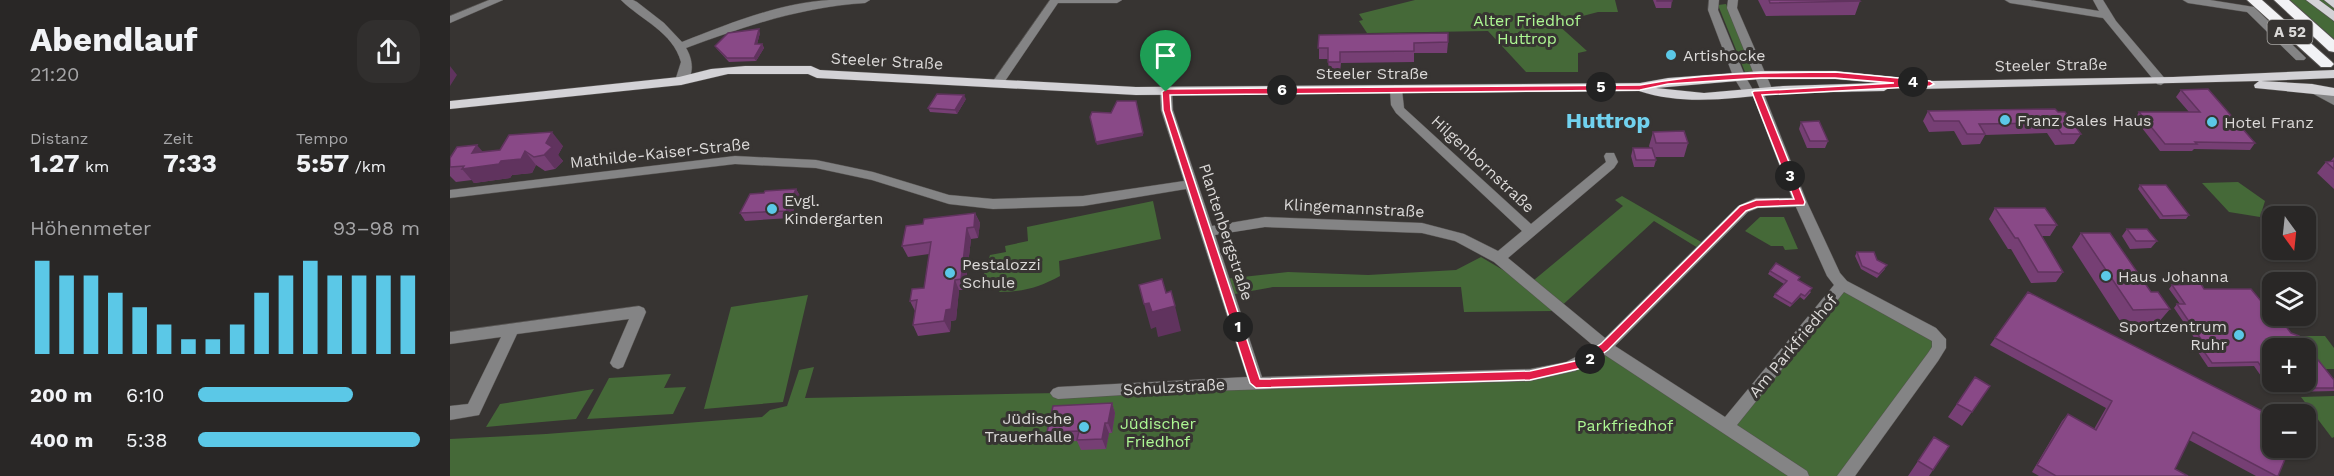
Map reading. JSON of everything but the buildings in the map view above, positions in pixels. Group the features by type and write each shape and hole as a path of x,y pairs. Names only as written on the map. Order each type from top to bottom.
{"highway":[{"name":"A 52","path":"2281,0 2334,48"},
{"name":"A 52","path":"2252,4 2330,69"}],"main road":[{"path":"2312,0 2331,8"},
{"name":"Steeler Straße","path":"1640,87 1653,93 1680,97 1726,96 1758,92 1930,84 2167,81 2330,69"},
{"name":"Steeler Straße","path":"450,105 681,81 693,84 806,78 817,74 1166,92 1640,87 1668,82 1761,75 1835,75 1930,84"},
{"name":"Steeler Straße","path":"2167,81 2312,88 2334,92"}],"street":[{"path":"450,20 498,0"},
{"path":"626,0 651,18 680,46 687,67 681,81"},
{"path":"680,46 777,6 865,0"},
{"path":"997,84 1056,0 1117,0"},
{"path":"1714,0 1713,10 1739,76 1758,92 1800,202 1829,268 1842,285"},
{"path":"1733,0 1732,8 1761,75 1758,92"},
{"path":"2010,0 2106,15"},
{"path":"2098,0 2106,15 2167,81"},
{"path":"2188,0 2252,4"},
{"path":"2241,0 2252,4 2300,58"},
{"path":"2312,88 2334,101"},
{"name":"Hilgenbornstraße","path":"1396,90 1397,105 1400,110 1532,232"},
{"name":"Plantenbergstraße","path":"1166,92 1167,110 1256,383"},
{"name":"Hilgenbornstraße","path":"1499,258 1610,165 1612,162 1610,156"},
{"name":"Mathilde-Kaiser-Straße","path":"450,194 735,160 816,164 873,177 949,199 993,204 1083,201 1191,184"},
{"name":"Schulzstraße","path":"1058,393 1256,383 1545,374 1578,365 1605,347 1743,209 1756,203 1800,202"},
{"name":"Klingemannstraße","path":"1207,232 1271,222 1422,228 1459,237 1499,258 1605,347"},
{"name":"Am Parkfriedhof","path":"1726,427 1842,285 1931,332 1939,339 1940,344 1845,476"},
{"path":"450,338 639,312 618,363"},
{"path":"450,414 472,410 512,330"},
{"path":"1605,347 1801,476"}],"green space":[{"name":"Alter Friedhof Huttrop","path":"1415,0 1615,0 1618,12 1598,12 1556,23 1587,51 1578,53 1578,72 1526,72 1488,31 1367,33 1359,21 1363,20 1359,14"},
{"path":"2289,0 2329,0 2334,4 2334,39"},
{"path":"1726,4 1755,67 1755,72 1745,72 1718,5"},
{"path":"2238,182 2265,201 2260,217 2229,212 2202,183"},
{"path":"1622,196 1703,243 1698,248 1654,221 1556,311 1464,312 1461,287 1273,287 1229,295 1224,279 1288,272 1368,275 1456,270 1481,257 1520,280 1534,280 1623,206 1615,200"},
{"path":"1153,201 1161,239 1059,261 1060,276 1031,288 1000,292 992,286 981,284 990,255 1006,252 1005,246 1028,241 1027,227"},
{"path":"1760,217 1784,217 1798,249 1785,250 1783,246 1771,246 1745,231"},
{"path":"1843,286 1939,344 1843,476 1803,476 1726,427"},
{"path":"808,295 783,402 704,409 731,307"},
{"path":"2299,336 2325,336 2334,348 2334,369 2325,369 2316,358 2316,338 2301,338"},
{"path":"1605,349 1799,476 450,476 450,439 762,417 770,410 787,406 799,370 814,367 805,398 1059,393 1532,377"},
{"path":"671,374 664,388 686,387 673,414 587,419 609,378"},
{"path":"594,389 576,419 486,427 500,404"},
{"path":"2334,396 2334,437 2332,438 2316,417 2316,404 2306,404 2301,397"}],"place":[{"name":"Artishocke","path":"1671,55"},
{"name":"Franz Sales Haus","path":"2005,120"},
{"name":"Hotel Franz","path":"2212,122"},
{"name":"Evgl. Kindergarten","path":"772,209"},
{"name":"Pestalozzi Schule","path":"950,273"},
{"name":"Haus Johanna","path":"2106,276"},
{"name":"Sportzentrum Ruhr","path":"2239,335"},
{"name":"Jüdische Trauerhalle","path":"1084,427"}],"district":[{"name":"Huttrop","path":"1608,120"}],"route":[{"path":"1761,75 1835,75 1930,84 1757,92 1800,202 1756,203 1743,209 1605,347 1592,358 1578,365 1545,374 1530,375 1256,383 1167,110 1166,92 1640,87 1668,82 1761,75"}],"park label":[{"name":"Parkfriedhof","path":"1625,425"},
{"name":"Jüdischer Friedhof","path":"1158,432"}]}
